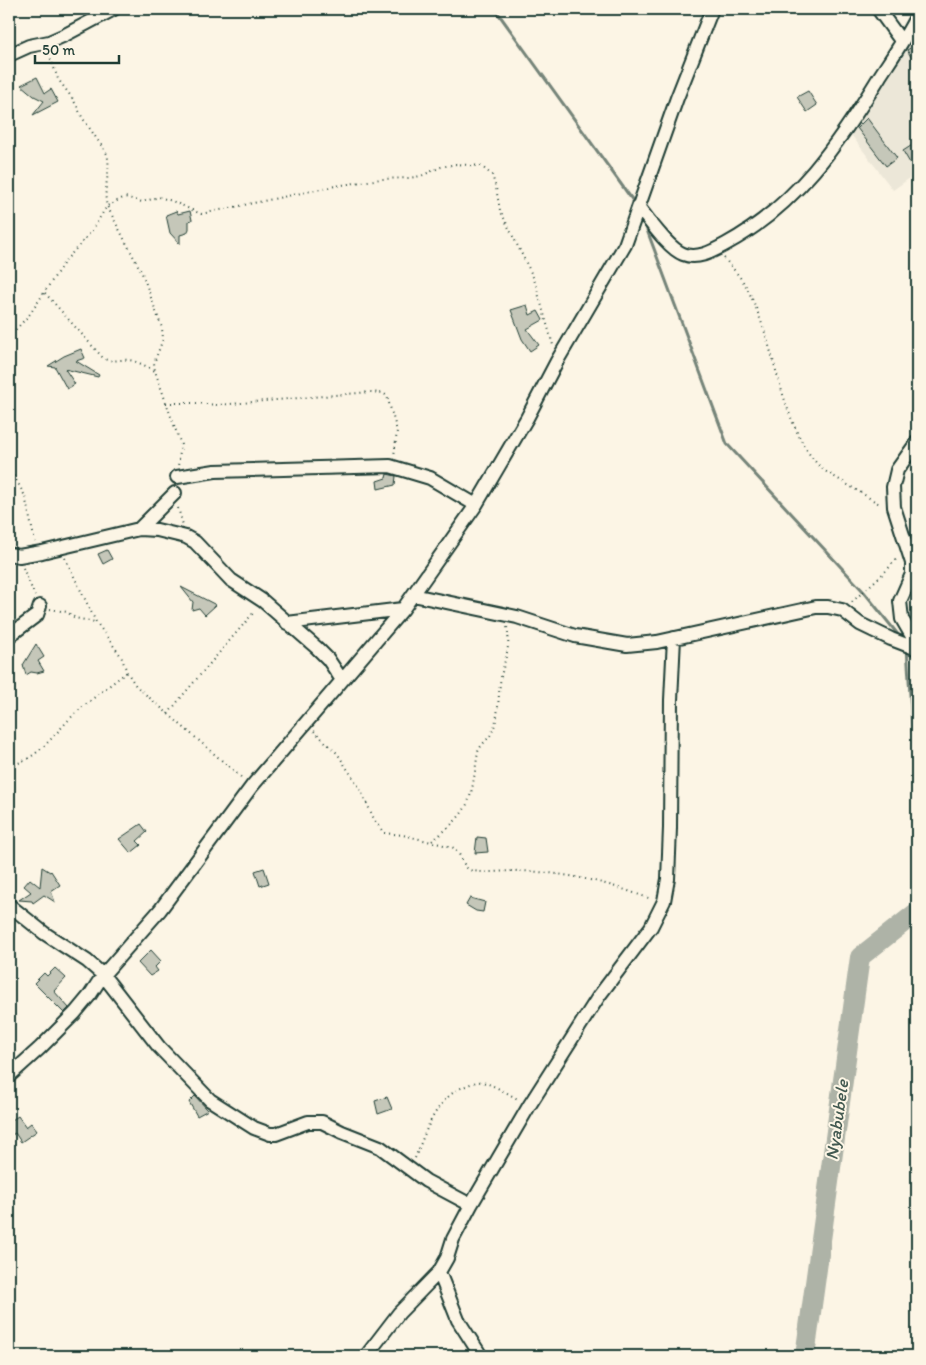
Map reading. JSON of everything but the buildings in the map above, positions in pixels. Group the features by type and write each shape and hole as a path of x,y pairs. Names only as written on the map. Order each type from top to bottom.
{"street":[{"path":"9,55 29,46 49,42 114,9"},
{"path":"9,1076 75,1013 103,975 160,910 252,786 403,609 476,505 625,245 677,98 712,9"},
{"path":"878,9 902,42"},
{"path":"639,208 673,247 683,254 692,256 707,254 746,233 791,196 823,162 865,102 917,14"},
{"path":"917,442 898,470 893,487 894,507 912,563 912,574 900,601 902,619 917,645"},
{"path":"177,477 215,472 390,466 430,478 476,505"},
{"path":"139,529 175,493"},
{"path":"9,554 19,556 36,553 139,529 157,530 186,537 195,542 231,580 263,601 328,659 342,680"},
{"path":"413,595 501,613 608,643 640,645 816,607 828,607 842,610 860,624 917,649"},
{"path":"9,636 37,615 40,606"},
{"path":"287,623 403,609"},
{"path":"366,1356 399,1313 439,1272 471,1205 529,1106 599,996 651,927 664,902 668,879 674,638"},
{"path":"9,905 44,933 103,975 159,1047 198,1088 220,1107 254,1128 270,1134 276,1134 311,1121 322,1122 380,1147 440,1189 471,1205"},
{"path":"439,1272 458,1320 481,1356"}],"path":[{"path":"49,42 49,53 58,79 73,99 82,117 107,154 109,160 105,194 106,206 142,273 162,328 163,339 154,363 155,371 181,445 177,477"},
{"path":"9,337 30,314 64,261 91,232 106,206 125,197 142,202 159,197 201,214 335,186 381,179 421,176 441,167 456,164 481,166 492,176 500,210 534,279 558,361"},
{"path":"716,249 749,290 767,337 779,381 807,451 816,464 825,471 882,506"},
{"path":"44,292 106,360 130,360 155,371"},
{"path":"166,403 218,405 383,392 387,396 397,431 396,454 390,466"},
{"path":"9,467 25,496 36,553"},
{"path":"175,493 186,537"},
{"path":"842,610 887,570 902,552 906,542"},
{"path":"59,548 96,622 121,656 127,672 136,686 252,786"},
{"path":"168,715 182,695 263,601"},
{"path":"432,842 454,824 465,810 472,793 480,747 494,729 508,648 508,630 501,613"},
{"path":"9,765 18,764 36,753 77,712 127,672"},
{"path":"306,722 337,753 359,787 375,821 384,833 403,835 455,849 467,867 472,870 481,872 522,871 571,876 596,881 664,902"},
{"path":"410,1169 436,1110 445,1098 459,1089 480,1081 529,1106"}],"shaded area":[{"path":"916,28 917,173 893,190 849,132"}],"waterway":[{"path":"495,9 636,205"},
{"path":"644,222 727,444 864,592 900,637"},
{"path":"907,648 917,806"},
{"name":"Nyabubele","path":"805,1356 860,957 917,912"}]}
